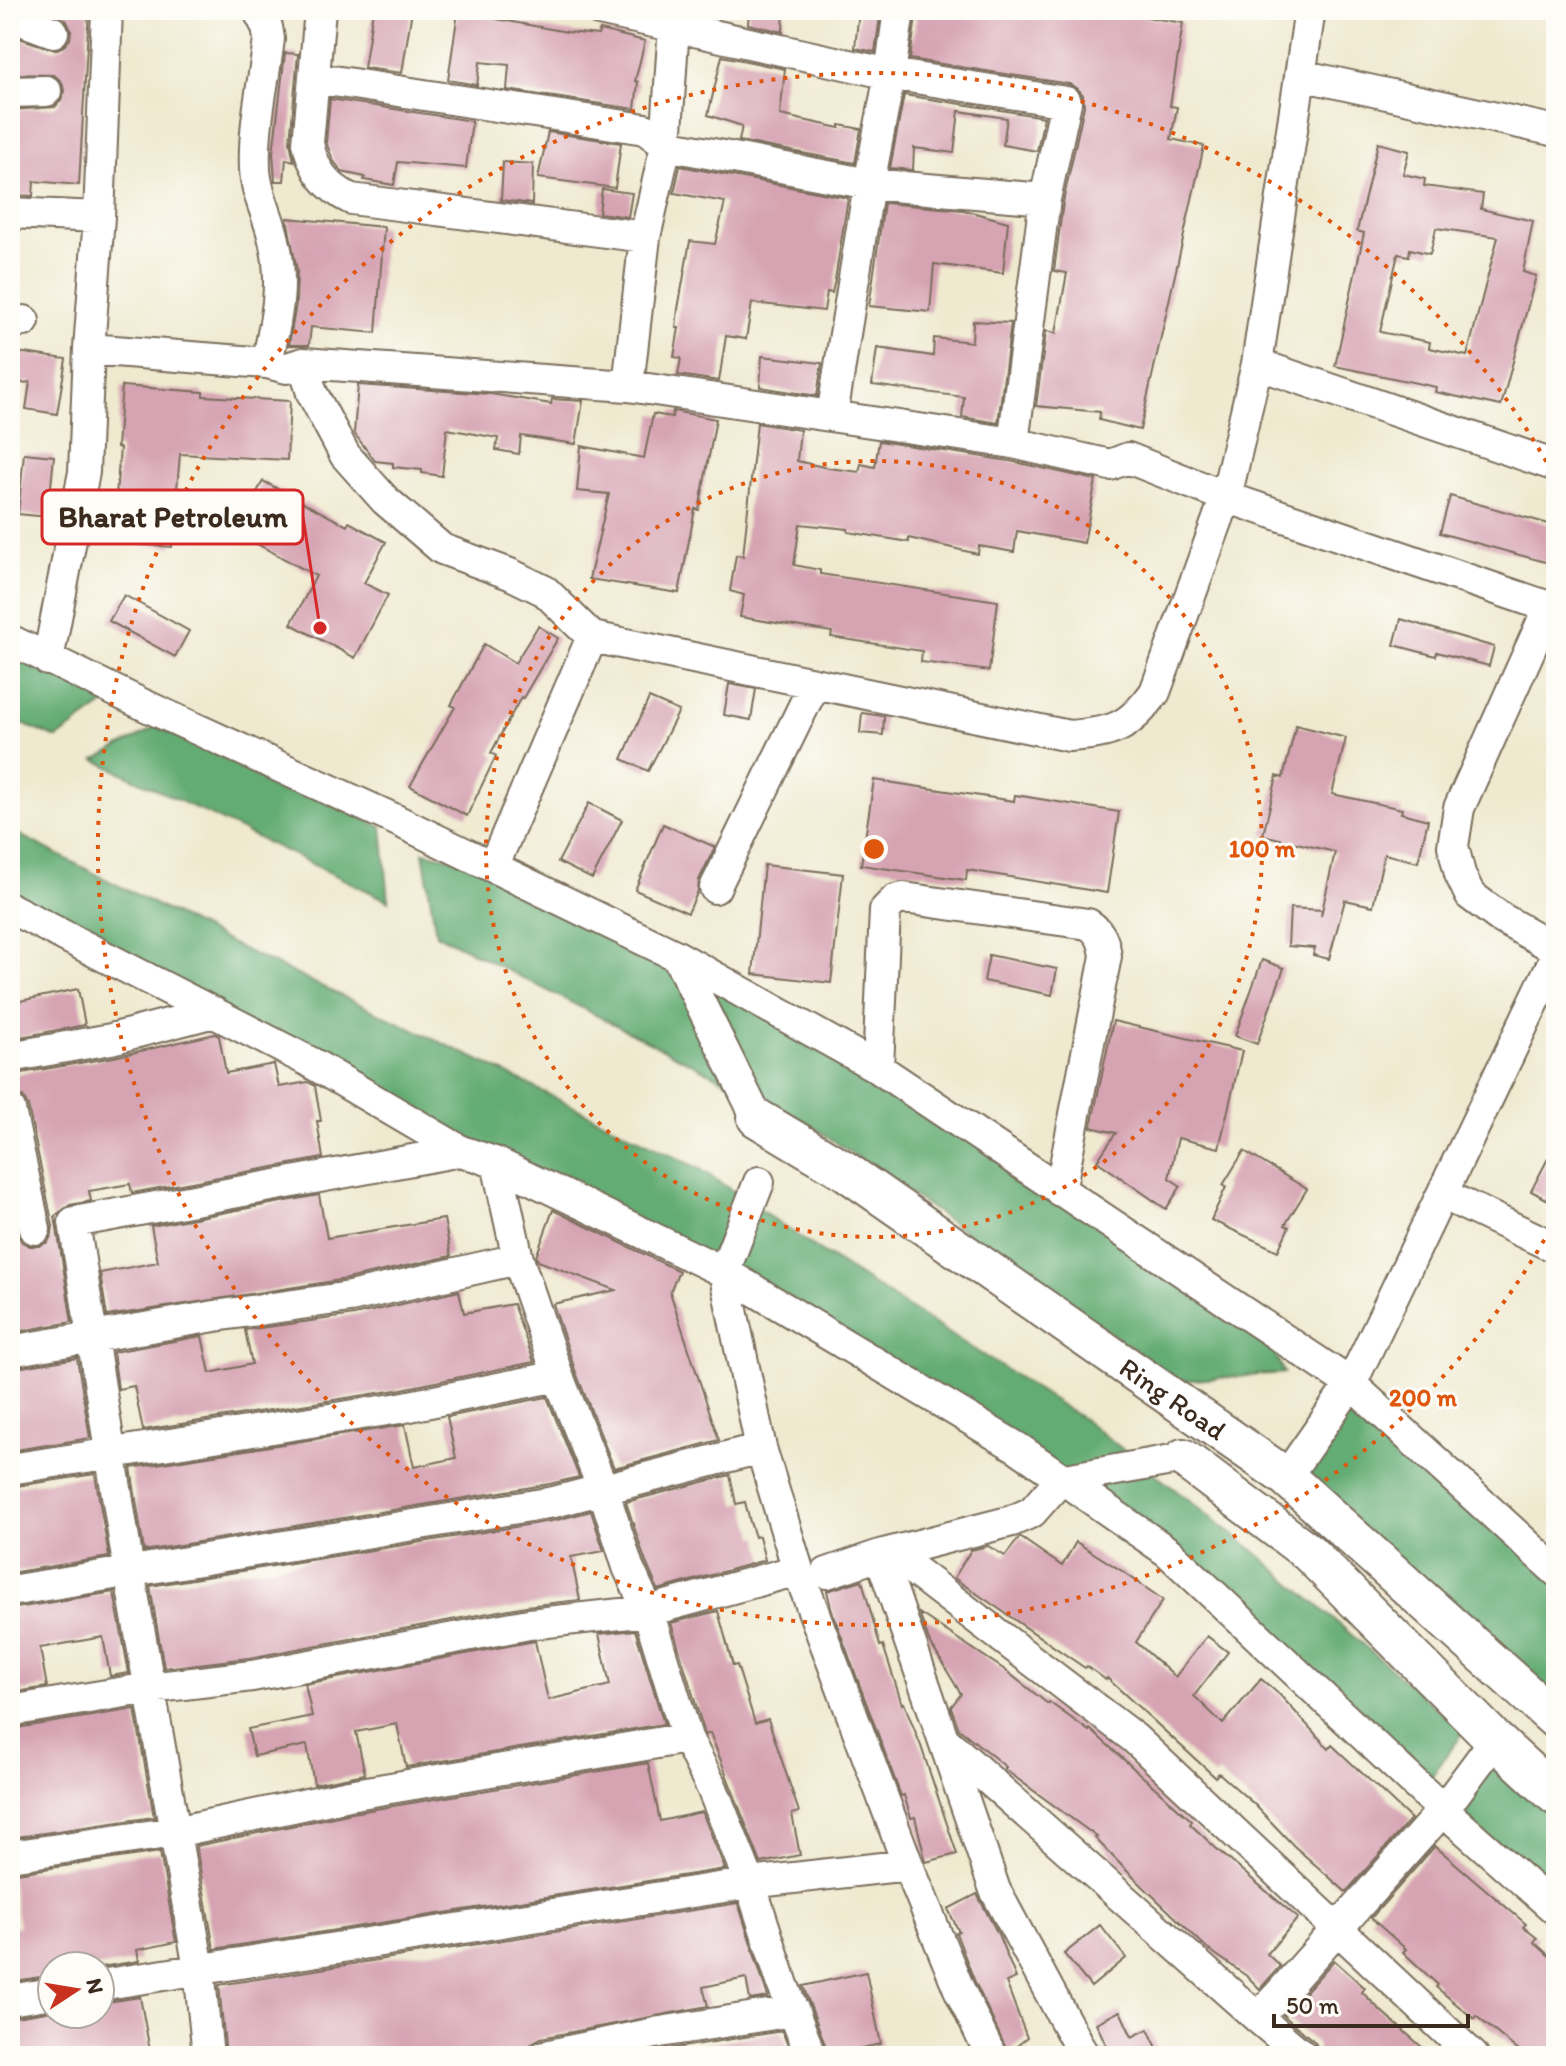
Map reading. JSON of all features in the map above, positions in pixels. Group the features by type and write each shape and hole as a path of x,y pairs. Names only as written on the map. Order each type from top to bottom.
{"main road":[{"name":"Ring Road","path":"757,1118 844,1170 1286,1477 1556,1720"},
{"name":"Ring Road","path":"1183,1458 1309,1553 1495,1740 1556,1796"}],"street":[{"path":"48,660 84,472 107,10"},
{"path":"258,10 269,39 255,172 275,242 280,277 278,311 267,363"},
{"path":"320,10 308,143 311,158 326,183 351,199 645,237"},
{"path":"599,10 674,17 890,74 1066,102 1045,199 1013,443"},
{"path":"832,416 899,10"},
{"path":"10,16 53,32"},
{"path":"303,363 312,393 345,455 385,500 442,549 510,574 545,591 592,637 1069,736 1097,734 1138,716 1155,692 1226,497 1257,364 1309,16"},
{"path":"628,386 645,237 666,145 674,17"},
{"path":"1300,75 1556,131"},
{"path":"314,78 645,129 666,145 869,184 1045,199"},
{"path":"10,92 46,91"},
{"path":"10,213 99,217"},
{"path":"89,349 267,363 287,368 303,363 628,386 1013,443 1110,465 1128,458 1226,497 1552,608 1459,808 1453,846 1460,874 1470,895 1501,918 1556,949"},
{"path":"1257,364 1556,466"},
{"path":"493,867 592,637"},
{"path":"10,640 677,956 878,1068 1351,1384 1556,1571"},
{"path":"715,888 814,685"},
{"path":"878,1068 885,910 895,900 904,898 1088,924 1097,930 1106,956 1060,1191"},
{"path":"10,908 310,1062 461,1151 497,1163 724,1272 1018,1448 1168,1552 1443,1810 1556,1910"},
{"path":"677,956 757,1118"},
{"path":"1286,1477 1351,1384 1556,956"},
{"path":"10,1057 111,1039 214,1012"},
{"path":"10,1110 23,1231 461,1151"},
{"path":"497,1163 518,1259 558,1376 603,1489 628,1567 648,1611 687,1738 712,1788 750,1883 811,2056"},
{"path":"759,1182 724,1272 761,1448 812,1572 908,1865 959,1989 991,2056"},
{"path":"1442,1194 1556,1248"},
{"path":"74,1222 129,1571 199,1969 208,2056"},
{"path":"10,1351 215,1316 350,1297 518,1259"},
{"path":"10,1469 400,1408 558,1376"},
{"path":"10,1591 554,1502 761,1448"},
{"path":"10,1711 149,1688 252,1676 529,1624 648,1611 1012,1521 1032,1512 1060,1480 1183,1458"},
{"path":"886,1554 942,1739 995,1890 1084,2056"},
{"path":"886,1554 1134,1738 1473,2056"},
{"path":"10,1856 175,1832 349,1795 687,1738"},
{"path":"942,1739 1303,2056"},
{"path":"1258,2018 1443,1810 1495,1740"},
{"path":"116,1982 750,1883 908,1865"},
{"path":"10,2000 36,1996"},
{"path":"545,2056 660,2032 794,2011"}],"green space":[{"path":"10,653 112,699 57,738 10,719"},
{"path":"156,727 382,827 389,901 95,760"},
{"path":"10,830 240,948 487,1064 702,1170 820,1251 1086,1421 1252,1549 1464,1732 1422,1789 1168,1552 724,1272 10,908"},
{"path":"423,852 493,867 783,1007 1261,1324 1284,1373 1180,1381 805,1121 436,934"},
{"path":"1351,1384 1556,1582 1556,1720 1286,1477"},
{"path":"1495,1740 1556,1796 1556,1910 1443,1810"}],"building":[{"path":"46,10 89,10 79,185 34,181 33,196 10,195 15,145 11,146 10,110 55,107 64,91 62,82 54,75 10,74 10,35 55,50 70,39 71,30 66,20"},
{"path":"373,10 412,10 402,73 364,68"},
{"path":"749,10 784,10 783,32 748,24"},
{"path":"859,10 881,10 875,52 855,48"},
{"path":"917,10 1105,10 1183,23 1170,106 1177,107 1171,139 1204,146 1140,430 1099,420 1100,412 1036,406 1046,331 1056,333 1067,273 1054,271 1063,202 1084,106 1083,95 1069,84 910,59"},
{"path":"458,12 567,32 598,35 600,30 645,41 635,81 638,82 635,109 507,90 509,65 480,62 477,85 448,80"},
{"path":"285,53 298,54 290,142 294,161 286,159 284,181 275,181 273,153"},
{"path":"722,56 785,69 780,115 840,128 840,125 861,129 855,163 739,141 742,126 708,115"},
{"path":"904,95 1044,117 1037,151 1003,145 1007,118 959,111 954,153 914,148 913,170 890,168"},
{"path":"330,99 472,121 466,168 398,162 394,185 364,180 365,177 342,172 326,142"},
{"path":"548,132 621,143 615,188 538,178"},
{"path":"1378,143 1409,151 1403,174 1425,179 1424,186 1483,194 1481,209 1533,221 1523,272 1536,276 1501,406 1435,392 1436,387 1335,366 1364,233 1357,231","holes":["1436,228 1498,237 1467,356 1429,348 1430,342 1380,332 1398,254 1409,256 1410,249 1430,254"]},
{"path":"503,162 533,164 532,204 501,200"},
{"path":"680,166 848,198 835,280 832,293 827,292 824,311 752,303 746,339 726,336 719,381 678,375 681,358 674,357 679,328 676,328 678,309 690,241 715,244 725,202 674,193"},
{"path":"602,189 632,193 628,217 599,213"},
{"path":"884,203 964,210 1008,222 1003,273 934,264 930,312 869,306"},
{"path":"287,218 384,227 376,333 311,327 309,345 289,345 296,304 297,271"},
{"path":"973,321 1011,323 998,423 962,417 964,397 872,385 877,348 933,356 934,338 972,342"},
{"path":"10,351 66,359 57,414 26,409 30,382 10,385"},
{"path":"762,356 822,363 817,396 760,387"},
{"path":"358,385 491,394 551,404 552,399 583,401 576,444 521,436 519,454 496,450 498,438 447,429 442,476 393,467 393,463 375,461 354,433"},
{"path":"122,386 203,392 203,396 290,401 287,460 180,454 172,547 112,542"},
{"path":"673,411 716,419 679,593 589,579 609,494 577,491 581,446 644,458 653,414 672,417"},
{"path":"757,423 800,430 797,461 828,468 859,472 861,464 875,467 879,441 1010,461 1096,480 1084,543 1017,531 1014,552 979,546 978,554 909,538 909,542 848,532 848,529 800,524 794,565 820,570 820,574 998,601 989,671 921,662 922,651 831,637 832,632 740,617 744,595 730,591 736,555 743,556"},
{"path":"24,453 54,456 48,517 18,514"},
{"path":"263,481 347,526 349,522 386,542 364,583 388,595 355,658 291,624 316,576 235,532"},
{"path":"1450,496 1556,526 1556,565 1440,533"},
{"path":"124,595 189,631 175,657 109,621"},
{"path":"1401,619 1494,647 1489,666 1437,652 1436,656 1394,645"},
{"path":"538,626 558,638 491,753 496,756 467,816 410,786 455,707 451,705 484,644 515,663"},
{"path":"729,684 756,689 751,720 724,715"},
{"path":"649,698 679,711 648,771 622,759"},
{"path":"862,713 884,716 883,735 860,733"},
{"path":"1296,725 1346,738 1332,794 1402,809 1401,813 1428,820 1418,862 1384,854 1373,906 1345,900 1329,959 1313,955 1315,948 1288,946 1290,908 1322,910 1321,916 1335,852 1263,835 1277,776 1283,778"},
{"path":"874,780 1014,801 1015,795 1119,812 1107,893 967,870 966,880 861,865"},
{"path":"589,803 622,820 592,879 558,862"},
{"path":"663,824 715,847 688,913 635,890"},
{"path":"764,865 843,874 831,983 753,974"},
{"path":"989,955 1057,969 1052,995 984,981"},
{"path":"1262,960 1284,968 1257,1044 1235,1036"},
{"path":"78,989 85,1025 10,1039 10,1003"},
{"path":"1113,1021 1242,1051 1219,1148 1178,1138 1169,1178 1181,1186 1166,1209 1097,1161 1116,1133 1091,1127"},
{"path":"215,1034 219,1036 226,1073 274,1064 279,1087 308,1082 315,1086 323,1158 132,1193 130,1184 89,1191 91,1201 70,1205 55,1216 72,1322 10,1333 10,1198 17,1233 22,1242 39,1246 48,1242 53,1226 28,1106 23,1097 10,1092 10,1075 114,1057"},
{"path":"1556,1143 1556,1204 1531,1191"},
{"path":"1244,1151 1307,1189 1285,1225 1289,1227 1278,1251 1211,1220 1226,1187 1223,1185"},
{"path":"319,1195 327,1238 444,1219 451,1256 347,1279 107,1316 100,1273 158,1262 151,1226"},
{"path":"553,1210 679,1271 670,1292 719,1440 614,1468 553,1304 616,1290 538,1261 536,1257"},
{"path":"459,1291 464,1313 513,1304 534,1362 397,1390 143,1430 134,1386 118,1389 113,1352 202,1336 210,1373 252,1364 245,1330 354,1315"},
{"path":"77,1358 90,1438 10,1451 10,1369"},
{"path":"547,1397 579,1477 144,1551 131,1468 405,1425 414,1467 456,1458 447,1417"},
{"path":"95,1474 109,1557 10,1573 10,1487"},
{"path":"730,1475 736,1504 745,1502 765,1560 658,1590 626,1502"},
{"path":"591,1511 604,1551 571,1557 580,1600 526,1606 249,1658 164,1668 150,1586 557,1520"},
{"path":"1020,1537 1062,1566 1076,1542 1163,1600 1136,1642 1175,1677 1207,1636 1228,1652 1194,1696 1223,1724 1261,1679 1280,1695 1329,1749 1332,1745 1411,1819 1346,1892 1294,1846 1255,1805 1219,1773 1215,1777 1107,1678 1087,1666 1085,1668 954,1578 971,1550 988,1546 1005,1556"},
{"path":"862,1580 880,1646 883,1645 902,1704 921,1746 957,1854 926,1862 915,1817 911,1818 904,1795 901,1796 831,1608 827,1591"},
{"path":"114,1592 129,1673 110,1676 103,1637 40,1648 47,1687 10,1693 10,1609"},
{"path":"718,1611 733,1666 737,1665 755,1723 768,1719 799,1812 792,1814 800,1855 761,1863 710,1733 705,1735 671,1623"},
{"path":"919,1613 1005,1670 1048,1704 1090,1729 1192,1821 1190,1824 1219,1851 1298,1918 1267,1954 1280,1966 1260,1989 1208,1949 1125,1869 1097,1837 1004,1769 1006,1767 959,1729 951,1707 961,1694 929,1641"},
{"path":"635,1630 664,1724 406,1767 397,1724 356,1732 365,1774 314,1784 307,1745 254,1756 248,1729 312,1716 305,1684 535,1641 548,1700 610,1685 599,1634"},
{"path":"135,1709 154,1817 10,1838 10,1729"},
{"path":"648,1763 660,1821 702,1812 725,1869 214,1949 196,1846 352,1813"},
{"path":"1435,1846 1526,1924 1523,1927 1537,1938 1534,1942 1556,1962 1556,2056 1525,2056 1476,2016 1474,2019 1436,1987 1438,1985 1403,1952 1406,1949 1371,1918"},
{"path":"160,1852 176,1942 137,1950 139,1961 116,1965 116,1950 36,1950 36,1978 10,1982 10,1928 19,1926 10,1874"},
{"path":"977,1894 1016,1978 1006,1982 1027,2038 1008,2053 975,1982 948,1909"},
{"path":"738,1903 768,1997 750,2000 746,1978 703,1987 708,2006 541,2038 532,2043 527,2056 226,2056 219,1985"},
{"path":"1100,1925 1126,1958 1091,1987 1064,1954"},
{"path":"1334,1960 1365,1988 1362,1992 1379,2009 1432,2056 1321,2056 1315,2042 1284,2016"},
{"path":"866,1972 881,2044 829,2055 803,1986"},
{"path":"140,1997 151,2056 10,2056 10,2018 36,2014 36,2030 116,2030 116,2001"},
{"path":"1120,2011 1132,2037 1148,2029 1161,2056 1102,2056 1101,2052 1108,2049 1096,2023"},
{"path":"782,2031 792,2056 633,2056 663,2050"}],"place":[{"name":"Bharat Petroleum","path":"320,628"}]}
